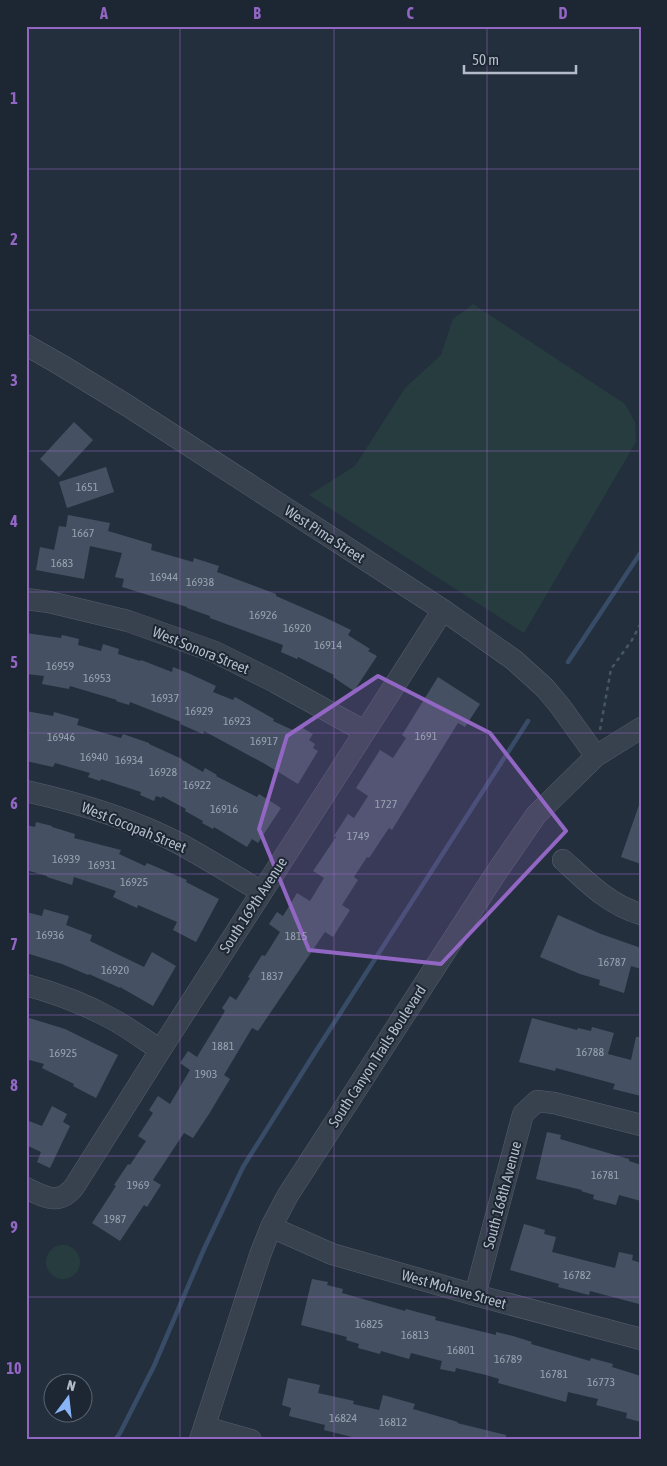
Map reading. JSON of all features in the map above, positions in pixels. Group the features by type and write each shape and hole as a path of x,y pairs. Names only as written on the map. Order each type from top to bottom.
{"street":[{"name":"West Pima Street","path":"26,345 128,406 443,610 514,660 560,706 596,756"},
{"name":"West Sonora Street","path":"26,599 49,602 128,621 215,652 275,682 364,731"},
{"name":"South 169th Avenue","path":"26,1188 43,1196 61,1198 74,1187 443,610"},
{"name":"South Canyon Trails Boulevard","path":"202,1433 260,1255 271,1227 288,1195 536,815 596,756 641,728"},
{"name":"West Cocopah Street","path":"26,791 62,799 105,812 153,831 181,844 262,892"},
{"path":"563,860 593,888 627,910 641,914"},
{"path":"26,985 68,999 98,1012 116,1021 160,1050"},
{"name":"South 168th Avenue","path":"476,1295 523,1114 537,1101 554,1103 641,1125"},
{"name":"West Mohave Street","path":"271,1227 332,1254 641,1339"},
{"path":"202,1433 251,1440"}],"path":[{"path":"596,756 610,669 632,640 641,622"}],"highlighted area":[{"path":"378,676 490,733 566,831 441,964 309,950 259,829 287,736"}],"green space":[{"path":"473,304 625,404 635,422 636,442 524,633 309,495 355,466 405,388 441,355 453,319"},
{"path":"63,1245 75,1250 80,1262 75,1274 63,1279 51,1274 46,1262 51,1250"}],"building":[{"path":"74,422 93,440 59,477 40,459"},
{"path":"106,467 114,492 67,508 59,482"},
{"path":"68,515 110,523 108,531 152,544 151,550 193,562 194,558 219,566 217,572 276,594 276,596 351,630 348,635 370,649 368,651 377,656 354,691 333,677 334,675 298,657 297,659 281,652 283,645 210,618 210,616 187,607 122,587 124,579 115,577 122,553 90,546 84,579 36,570 40,547 54,550 59,526 66,527"},
{"path":"26,633 61,638 62,635 79,639 78,645 101,651 103,644 119,649 118,654 141,660 172,672 173,667 188,673 216,686 213,692 233,700 235,697 274,719 273,721 297,732 301,727 313,734 309,740 315,744 313,748 318,751 298,784 204,731 203,734 180,724 181,722 130,702 129,705 70,686 69,689 42,684 44,676 26,674"},
{"path":"438,677 480,704 465,727 458,723 392,830 389,828 354,877 358,880 342,905 350,910 333,937 325,932 258,1031 252,1028 224,1075 230,1079 209,1114 193,1138 184,1133 153,1180 161,1185 147,1207 144,1205 120,1241 92,1223 116,1186 114,1185 146,1141 138,1136 153,1113 149,1110 158,1096 170,1104 190,1070 180,1063 188,1051 197,1057 225,1011 222,1008 230,996 236,1000 262,955 265,956 280,932 269,924 277,912 283,916 297,893 310,901 324,878 313,871 336,837 334,836 348,814 354,818 368,796 356,788 380,750 393,758 406,738 402,735"},
{"path":"26,711 53,716 54,712 79,719 77,725 121,738 123,734 149,743 182,759 203,772 205,768 216,776 257,797 259,794 281,808 258,843 252,839 247,847 214,827 213,829 202,823 203,821 185,811 186,809 162,796 162,798 156,796 154,801 140,795 141,792 101,779 100,781 88,777 90,773 55,763 53,767 26,761"},
{"path":"639,805 641,805 641,864 621,857"},
{"path":"36,822 75,834 74,838 121,850 119,854 145,866 147,863 187,880 186,882 219,899 196,942 173,930 177,922 138,905 137,908 113,897 116,891 74,877 72,885 26,870 26,825 35,827"},
{"path":"44,909 69,916 66,925 92,935 90,941 144,967 152,952 176,966 153,1006 120,987 89,974 26,953 26,912 42,916"},
{"path":"558,915 601,934 641,948 641,969 631,966 624,993 599,985 600,980 580,974 540,957"},
{"path":"26,1017 65,1029 118,1055 96,1098 73,1086 74,1084 42,1068 44,1064 26,1059"},
{"path":"532,1018 577,1030 578,1028 591,1031 592,1027 614,1033 608,1054 631,1060 636,1037 641,1037 641,1096 613,1089 615,1084 556,1068 555,1071 519,1062"},
{"path":"52,1106 67,1114 63,1122 70,1126 50,1168 37,1162 41,1152 26,1145 26,1120 42,1126"},
{"path":"547,1132 561,1135 560,1139 629,1159 629,1161 641,1165 641,1201 619,1195 616,1205 593,1199 594,1195 582,1190 536,1179"},
{"path":"524,1224 545,1230 544,1234 556,1237 552,1252 615,1268 619,1252 633,1255 632,1260 641,1263 641,1295 639,1304 590,1291 589,1295 558,1287 559,1284 510,1270"},
{"path":"312,1279 328,1282 327,1285 343,1289 342,1293 405,1311 406,1309 436,1317 435,1320 496,1335 496,1332 513,1336 532,1342 531,1344 590,1361 591,1358 613,1364 612,1367 641,1376 641,1422 626,1418 627,1413 596,1405 598,1399 568,1392 566,1402 498,1383 499,1379 486,1375 456,1368 455,1372 440,1369 442,1361 411,1353 409,1359 381,1351 380,1354 358,1348 359,1344 346,1340 347,1337 301,1325"},
{"path":"288,1378 320,1385 318,1393 354,1401 353,1404 379,1410 383,1395 415,1404 413,1409 457,1423 506,1435 505,1440 364,1440 324,1430 325,1425 289,1416 291,1408 282,1405"}],"waterway":[{"path":"568,662 641,552"},
{"path":"115,1440 154,1366 204,1249 243,1167 528,721"}]}
